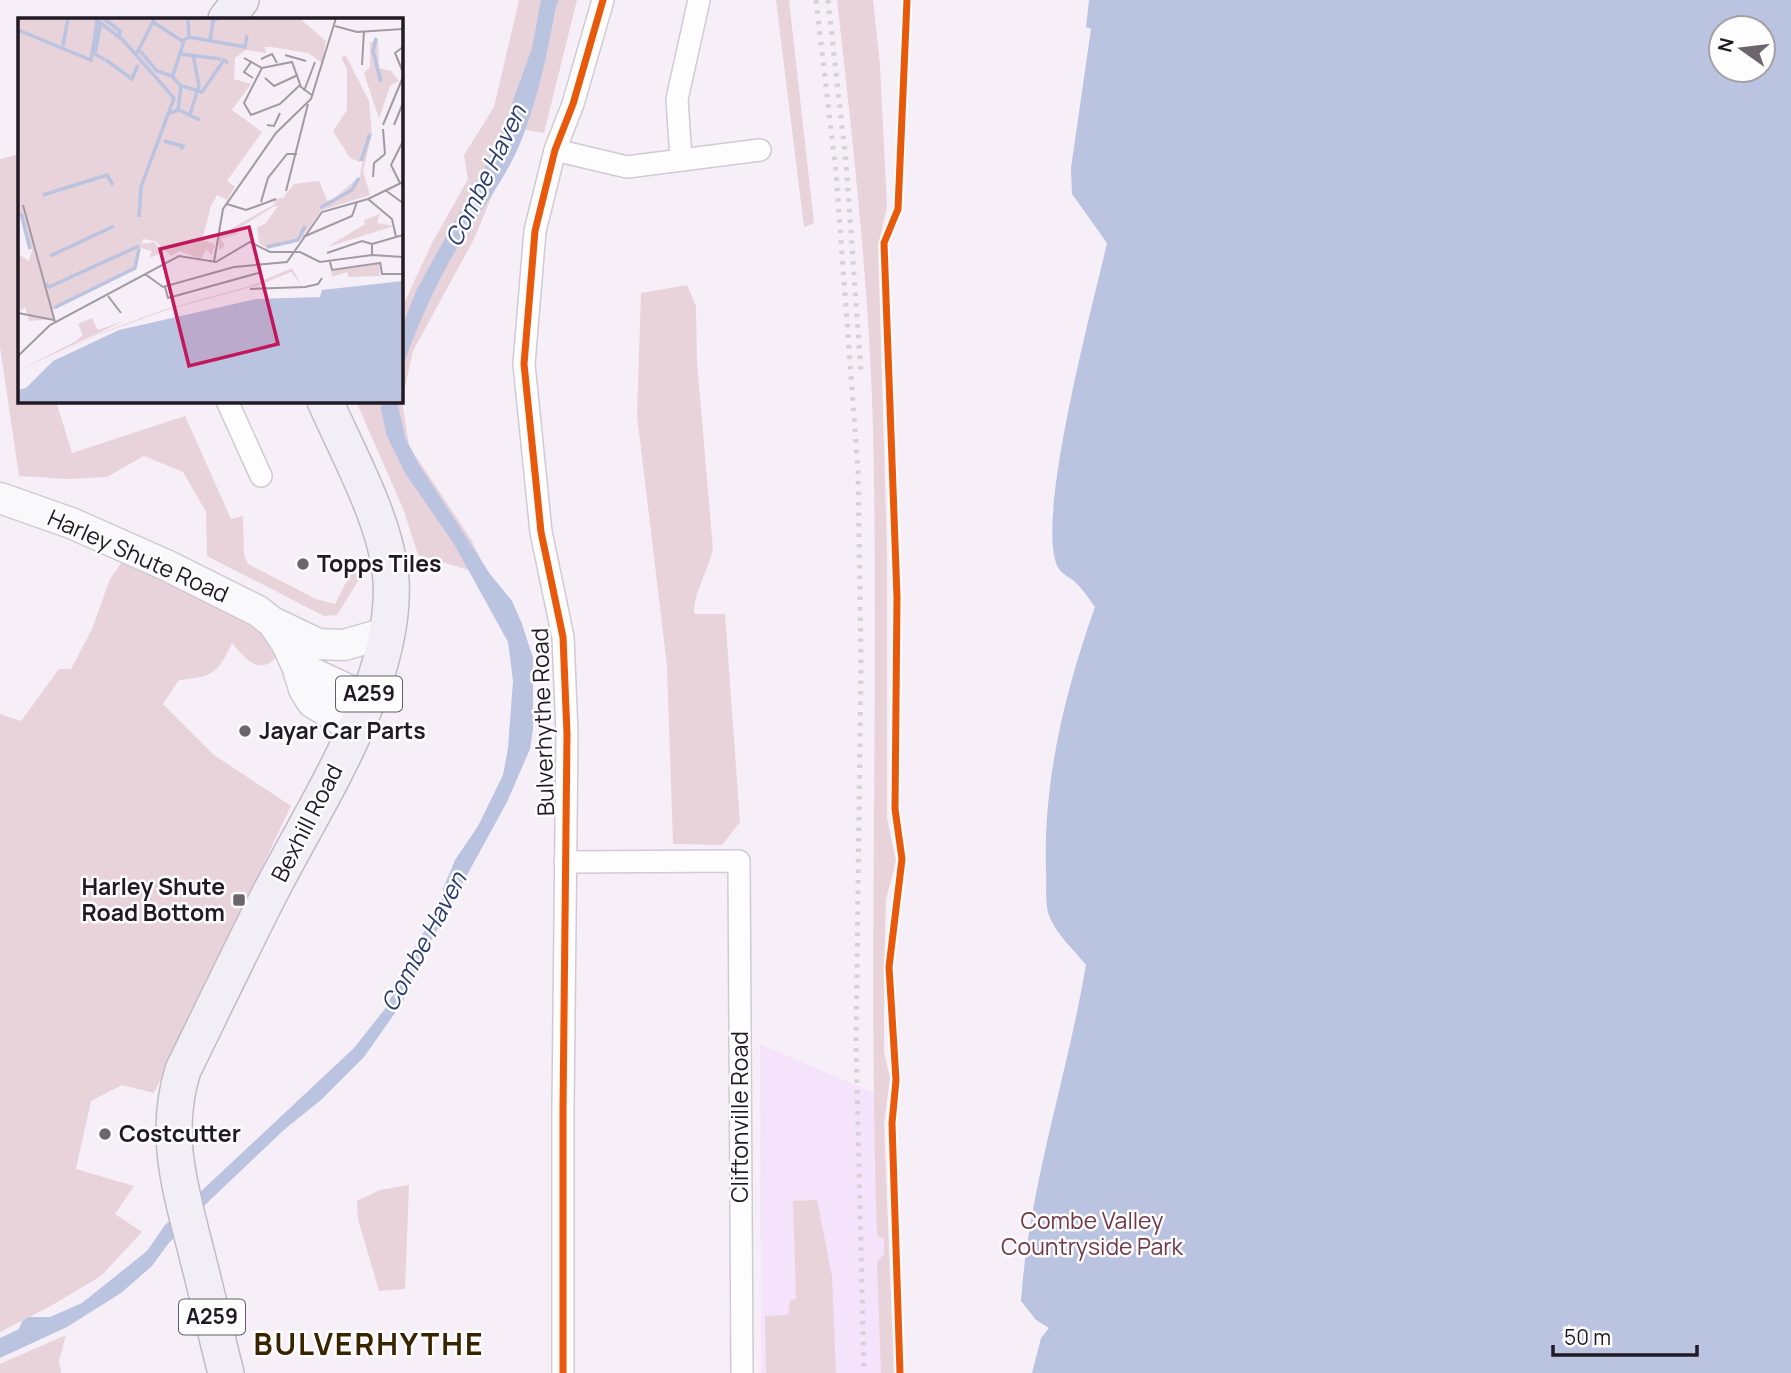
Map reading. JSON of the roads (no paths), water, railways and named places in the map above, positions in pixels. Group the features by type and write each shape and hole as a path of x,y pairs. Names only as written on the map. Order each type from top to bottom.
{"highway":[{"path":"227,18 242,0"},
{"name":"Bexhill Road","path":"226,1373 176,1167 173,1118 177,1088 183,1070 269,894 361,714 389,632 391,578 386,549 360,479 325,402"}],"main road":[{"name":"Harley Shute Road","path":"0,498 71,523 166,565 310,640 333,646 389,632"},
{"name":"Harley Shute Road","path":"272,622 286,642 298,666 304,689 312,702 361,714"}],"street":[{"name":"Bulverhythe Road","path":"563,1373 567,734 563,638 541,532 524,364 534,231 555,150 573,104 603,0"},
{"path":"681,159 677,99 699,0"},
{"path":"555,150 627,167 760,150"},
{"path":"227,402 261,476"},
{"name":"Cliftonville Road","path":"565,862 739,861 742,1373"}],"water":[{"name":"Combe Haven","path":"541,0 559,0 538,88 516,153 441,277 402,369 402,326 417,289 497,145 532,48"},
{"path":"1089,0 1791,0 1791,1373 1032,1373 1041,1338 1049,1328 1036,1320 1021,1301 1025,1258 1040,1174 1086,965 1053,925 1048,913 1046,837 1058,737 1074,671 1095,607 1078,585 1059,569 1053,546 1053,509 1068,411 1107,243 1072,194 1071,168 1091,29 1086,27"},
{"name":"Combe Haven","path":"381,402 397,402 405,437 418,463 490,574 512,601 533,658 533,729 530,749 507,802 431,941 402,1003 364,1057 321,1100 285,1129 209,1201 168,1244 152,1266 121,1293 67,1327 0,1358 0,1338 19,1329 22,1321 29,1317 50,1317 82,1303 147,1251 165,1225 354,1048 384,1010 400,982 409,957 441,903 443,889 455,860 478,826 503,775 508,748 513,681 508,642 454,544 405,473 387,436"}],"railway":[{"path":"816,0 836,173 858,471 861,661 856,1045 864,1373"},
{"path":"828,0 846,162 861,373"}],"place":[{"name":"Topps Tiles","path":"303,564"},
{"name":"Jayar Car Parts","path":"245,731"},
{"name":"Harley Shute Road Bottom","path":"239,900"},
{"name":"Costcutter","path":"105,1134"}],"district":[{"name":"BULVERHYTHE","path":"369,1345"}],"park label":[{"name":"Combe Valley Countryside Park","path":"1092,1234"}]}
